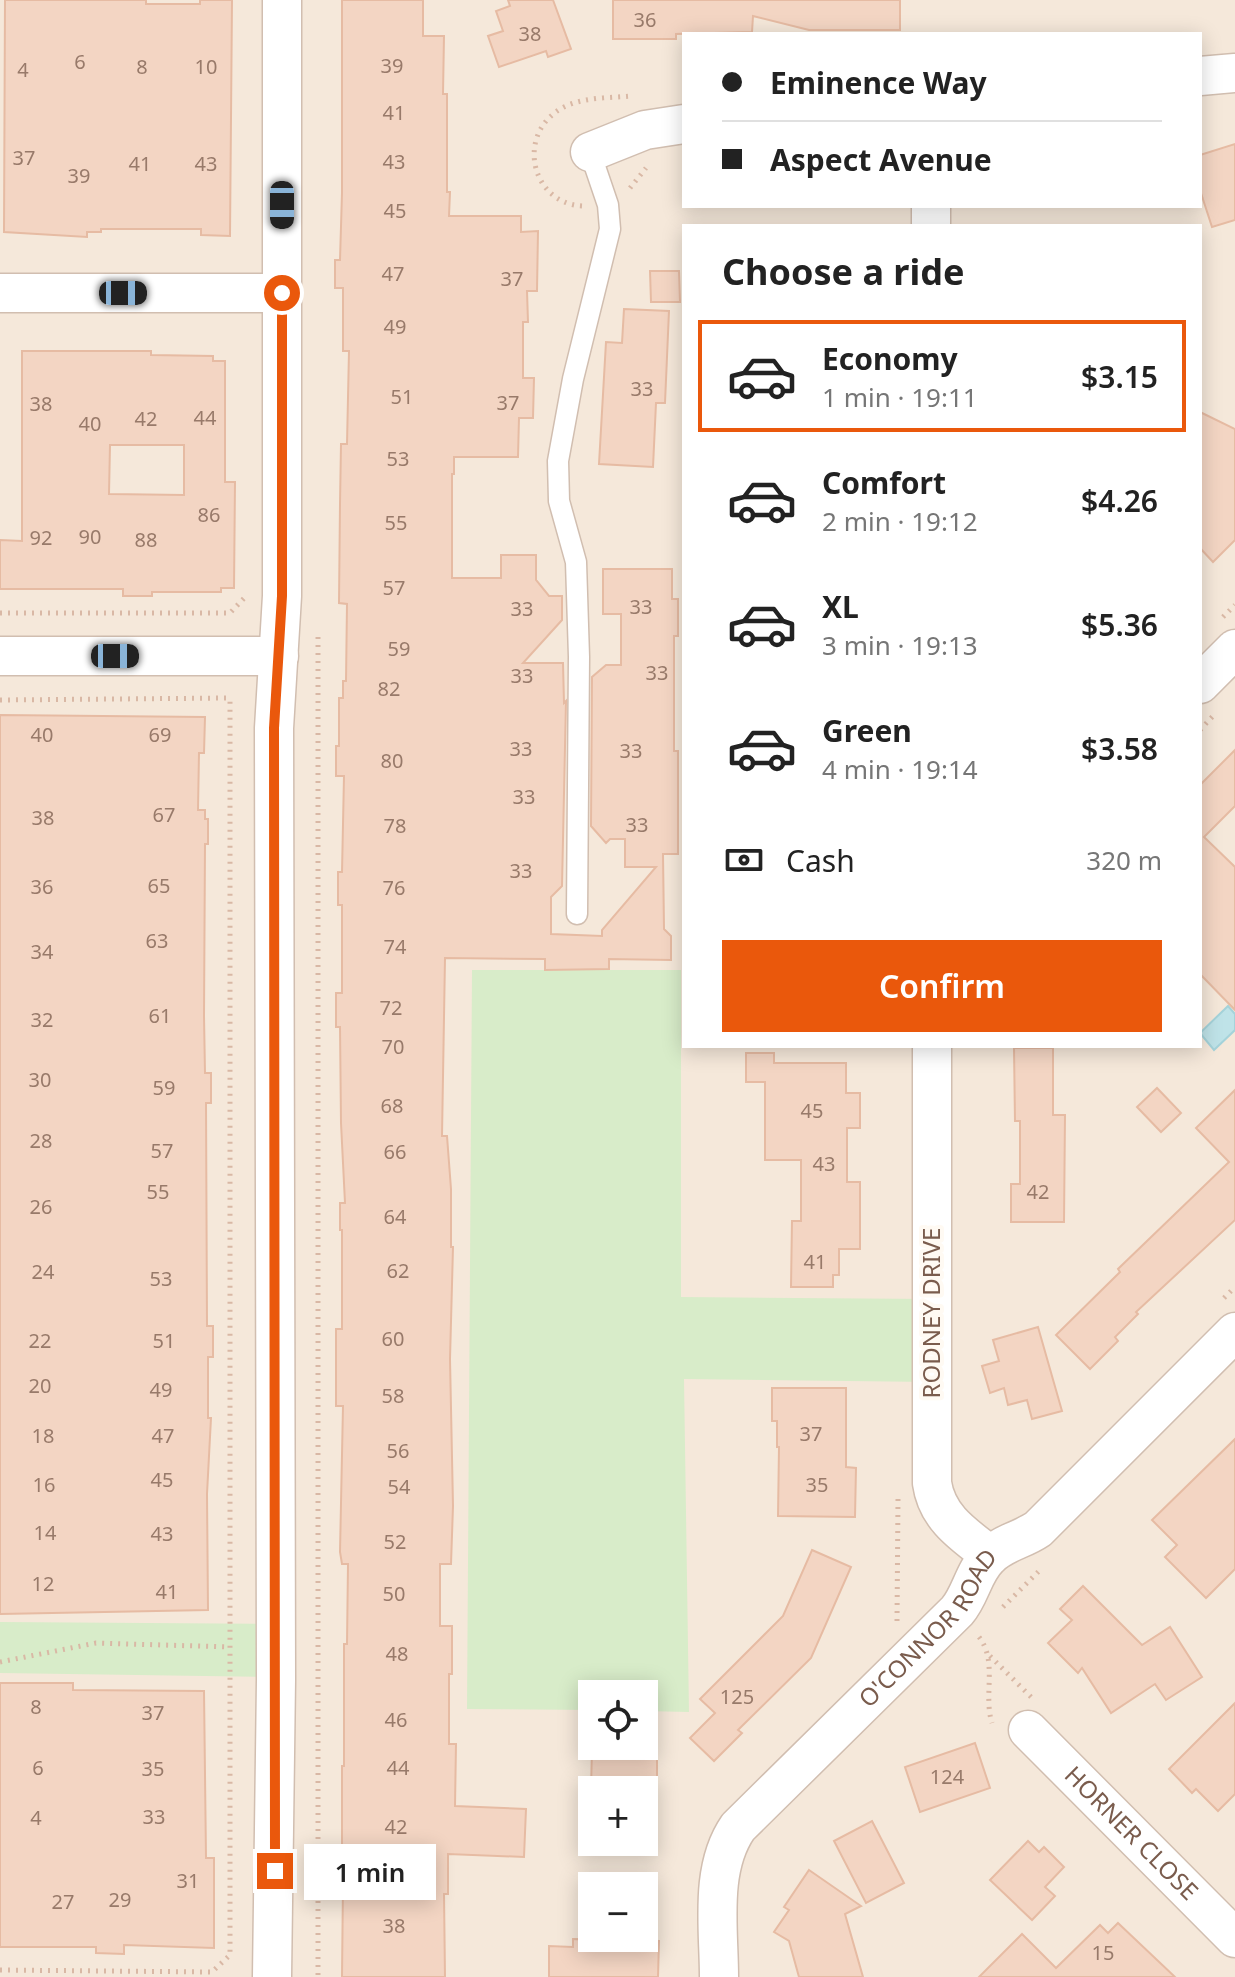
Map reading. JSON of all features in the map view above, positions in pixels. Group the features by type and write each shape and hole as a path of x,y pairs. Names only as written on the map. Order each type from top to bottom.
{"street":[{"path":"272,1977 276,1680 274,728 282,596 282,0"},
{"path":"1202,76 1235,73"},
{"path":"590,152 645,130 682,124"},
{"path":"0,293 282,293"},
{"path":"1202,682 1235,649"},
{"path":"0,656 279,656"},
{"name":"RODNEY DRIVE","path":"932,1048 932,1483 934,1496 947,1520 990,1555"},
{"name":"O'CONNOR ROAD","path":"719,1977 719,1878 724,1852 738,1827 957,1611 990,1555 1038,1529 1235,1332"},
{"name":"HORNER CLOSE","path":"1028,1730 1235,1938"}],"lane":[{"path":"577,914 579,657 576,562 559,501 558,474 573,379 610,229 608,205 590,152"}],"path":[{"path":"0,613 230,613 247,595 247,579"},
{"path":"0,1970 212,1975 230,1955 230,687"},
{"path":"0,700 230,700"},
{"path":"318,715 318,1977"},
{"path":"0,1662 96,1643 230,1647"}],"shaded area":[{"path":"0,0 1235,0 1235,1977 0,1977"}],"green space":[{"path":"472,970 681,970 681,1297 933,1299 932,1382 684,1379 689,1712 658,1711 658,1680 578,1680 578,1710 467,1709"},
{"path":"0,1622 276,1624 276,1677 0,1673"}],"water":[{"path":"1228,1006 1235,1014 1235,1030 1214,1050 1202,1031"}],"building":[{"path":"5,0 146,0 146,4 200,4 200,0 232,0 230,236 201,235 201,229 101,229 101,232 87,232 87,237 4,232"},
{"path":"342,0 423,0 423,36 444,36 443,94 447,94 449,216 521,216 521,232 538,231 537,291 527,291 528,322 523,322 523,378 534,378 533,418 519,418 518,457 454,457 452,578 501,578 501,555 536,555 536,580 549,596 562,596 562,620 523,663 563,663 564,703 566,701 562,886 551,897 551,934 602,936 602,930 656,867 625,867 625,839 610,839 606,843 591,826 592,677 606,665 621,665 621,614 603,614 603,569 672,569 672,599 678,599 678,636 674,636 674,751 678,751 678,854 663,854 664,929 671,936 671,960 609,959 609,969 545,970 545,959 445,958 442,1136 447,1136 453,1247 450,1359 453,1506 451,1564 440,1564 440,1626 452,1626 449,1744 456,1744 455,1806 526,1809 524,1857 448,1854 448,1894 444,1894 445,1977 342,1977 343,1884 339,1884 339,1857 342,1857 348,1564 342,1564 340,1552 343,1406 336,1406 336,1329 342,1329 340,1203 345,1203 340,1027 336,1027 336,993 342,993 342,905 338,905 338,872 342,872 344,776 336,776 336,746 339,746 339,698 343,698 343,681 346,681 347,604 339,603 341,444 347,444 349,351 343,351 343,288 335,288 335,260 340,260 342,193"},
{"path":"508,0 553,0 571,49 548,57 546,51 499,67 488,36 503,31 496,11 510,6"},
{"path":"613,0 900,0 900,30 809,30 753,16 752,32 682,32 676,34 676,39 613,39"},
{"path":"1235,144 1235,220 1212,227 1202,196 1202,154"},
{"path":"650,271 679,271 680,302 651,302"},
{"path":"624,309 669,311 665,403 656,403 653,467 599,464 606,342 622,343"},
{"path":"22,351 151,351 151,355 213,356 213,361 225,361 225,482 235,482 234,588 221,588 221,592 152,592 152,596 123,596 123,589 0,589 0,540 22,541","holes":["110,445 184,445 184,495 109,494"]},
{"path":"1202,413 1235,429 1235,540 1213,562 1202,550"},
{"path":"0,715 205,717 204,753 199,753 198,810 205,810 205,819 208,819 208,844 205,844 204,1016 205,1073 211,1073 211,1103 206,1103 207,1326 213,1326 213,1357 208,1357 208,1418 211,1418 207,1494 208,1610 0,1614"},
{"path":"1235,750 1235,806 1204,837 1235,867 1235,1010 1202,976 1202,783"},
{"path":"1014,1048 1053,1048 1053,1115 1065,1115 1064,1222 1011,1222 1011,1184 1020,1184 1020,1121 1015,1121"},
{"path":"746,1053 774,1053 774,1063 846,1063 846,1093 860,1093 860,1128 847,1128 847,1182 860,1182 860,1249 839,1249 839,1275 833,1275 833,1287 791,1287 792,1221 801,1221 801,1160 765,1160 765,1082 746,1082"},
{"path":"1157,1088 1181,1113 1161,1132 1137,1107"},
{"path":"1235,1090 1235,1220 1136,1312 1138,1314 1115,1337 1118,1341 1090,1369 1056,1335 1120,1272 1118,1269 1229,1162 1196,1128"},
{"path":"1038,1327 1062,1411 1032,1419 1027,1400 1008,1405 1004,1388 990,1393 982,1366 999,1361 993,1340"},
{"path":"772,1388 846,1388 846,1467 856,1468 855,1517 778,1516 779,1447 777,1421 772,1421"},
{"path":"1235,1439 1235,1569 1206,1598 1165,1557 1177,1545 1152,1520"},
{"path":"812,1550 851,1567 811,1658 738,1730 742,1733 714,1761 690,1738 715,1713 700,1699 783,1616"},
{"path":"1083,1586 1142,1645 1170,1627 1202,1677 1166,1700 1155,1684 1111,1713 1082,1668 1078,1673 1048,1643 1072,1620 1060,1609"},
{"path":"0,1683 73,1683 73,1690 204,1691 206,1858 214,1858 214,1948 124,1945 124,1954 96,1953 96,1947 0,1947"},
{"path":"1235,1703 1235,1794 1218,1811 1196,1789 1192,1793 1169,1769"},
{"path":"975,1743 990,1788 920,1812 905,1767"},
{"path":"592,1760 657,1760 657,1776 591,1776"},
{"path":"872,1821 904,1883 866,1903 834,1841"},
{"path":"1028,1841 1039,1852 1044,1847 1064,1867 1045,1887 1055,1896 1032,1920 990,1880"},
{"path":"809,1870 861,1906 845,1914 863,1977 799,1977 789,1941 774,1932 789,1910 784,1907"},
{"path":"1118,1923 1175,1977 979,1977 1022,1934 1056,1968 1100,1925 1108,1933"},
{"path":"573,1939 578,1939 578,1952 658,1952 659,1941 658,1977 549,1977 549,1946 573,1947"}],"route":[{"path":"275,1871 274,728 282,596 282,293"}]}
